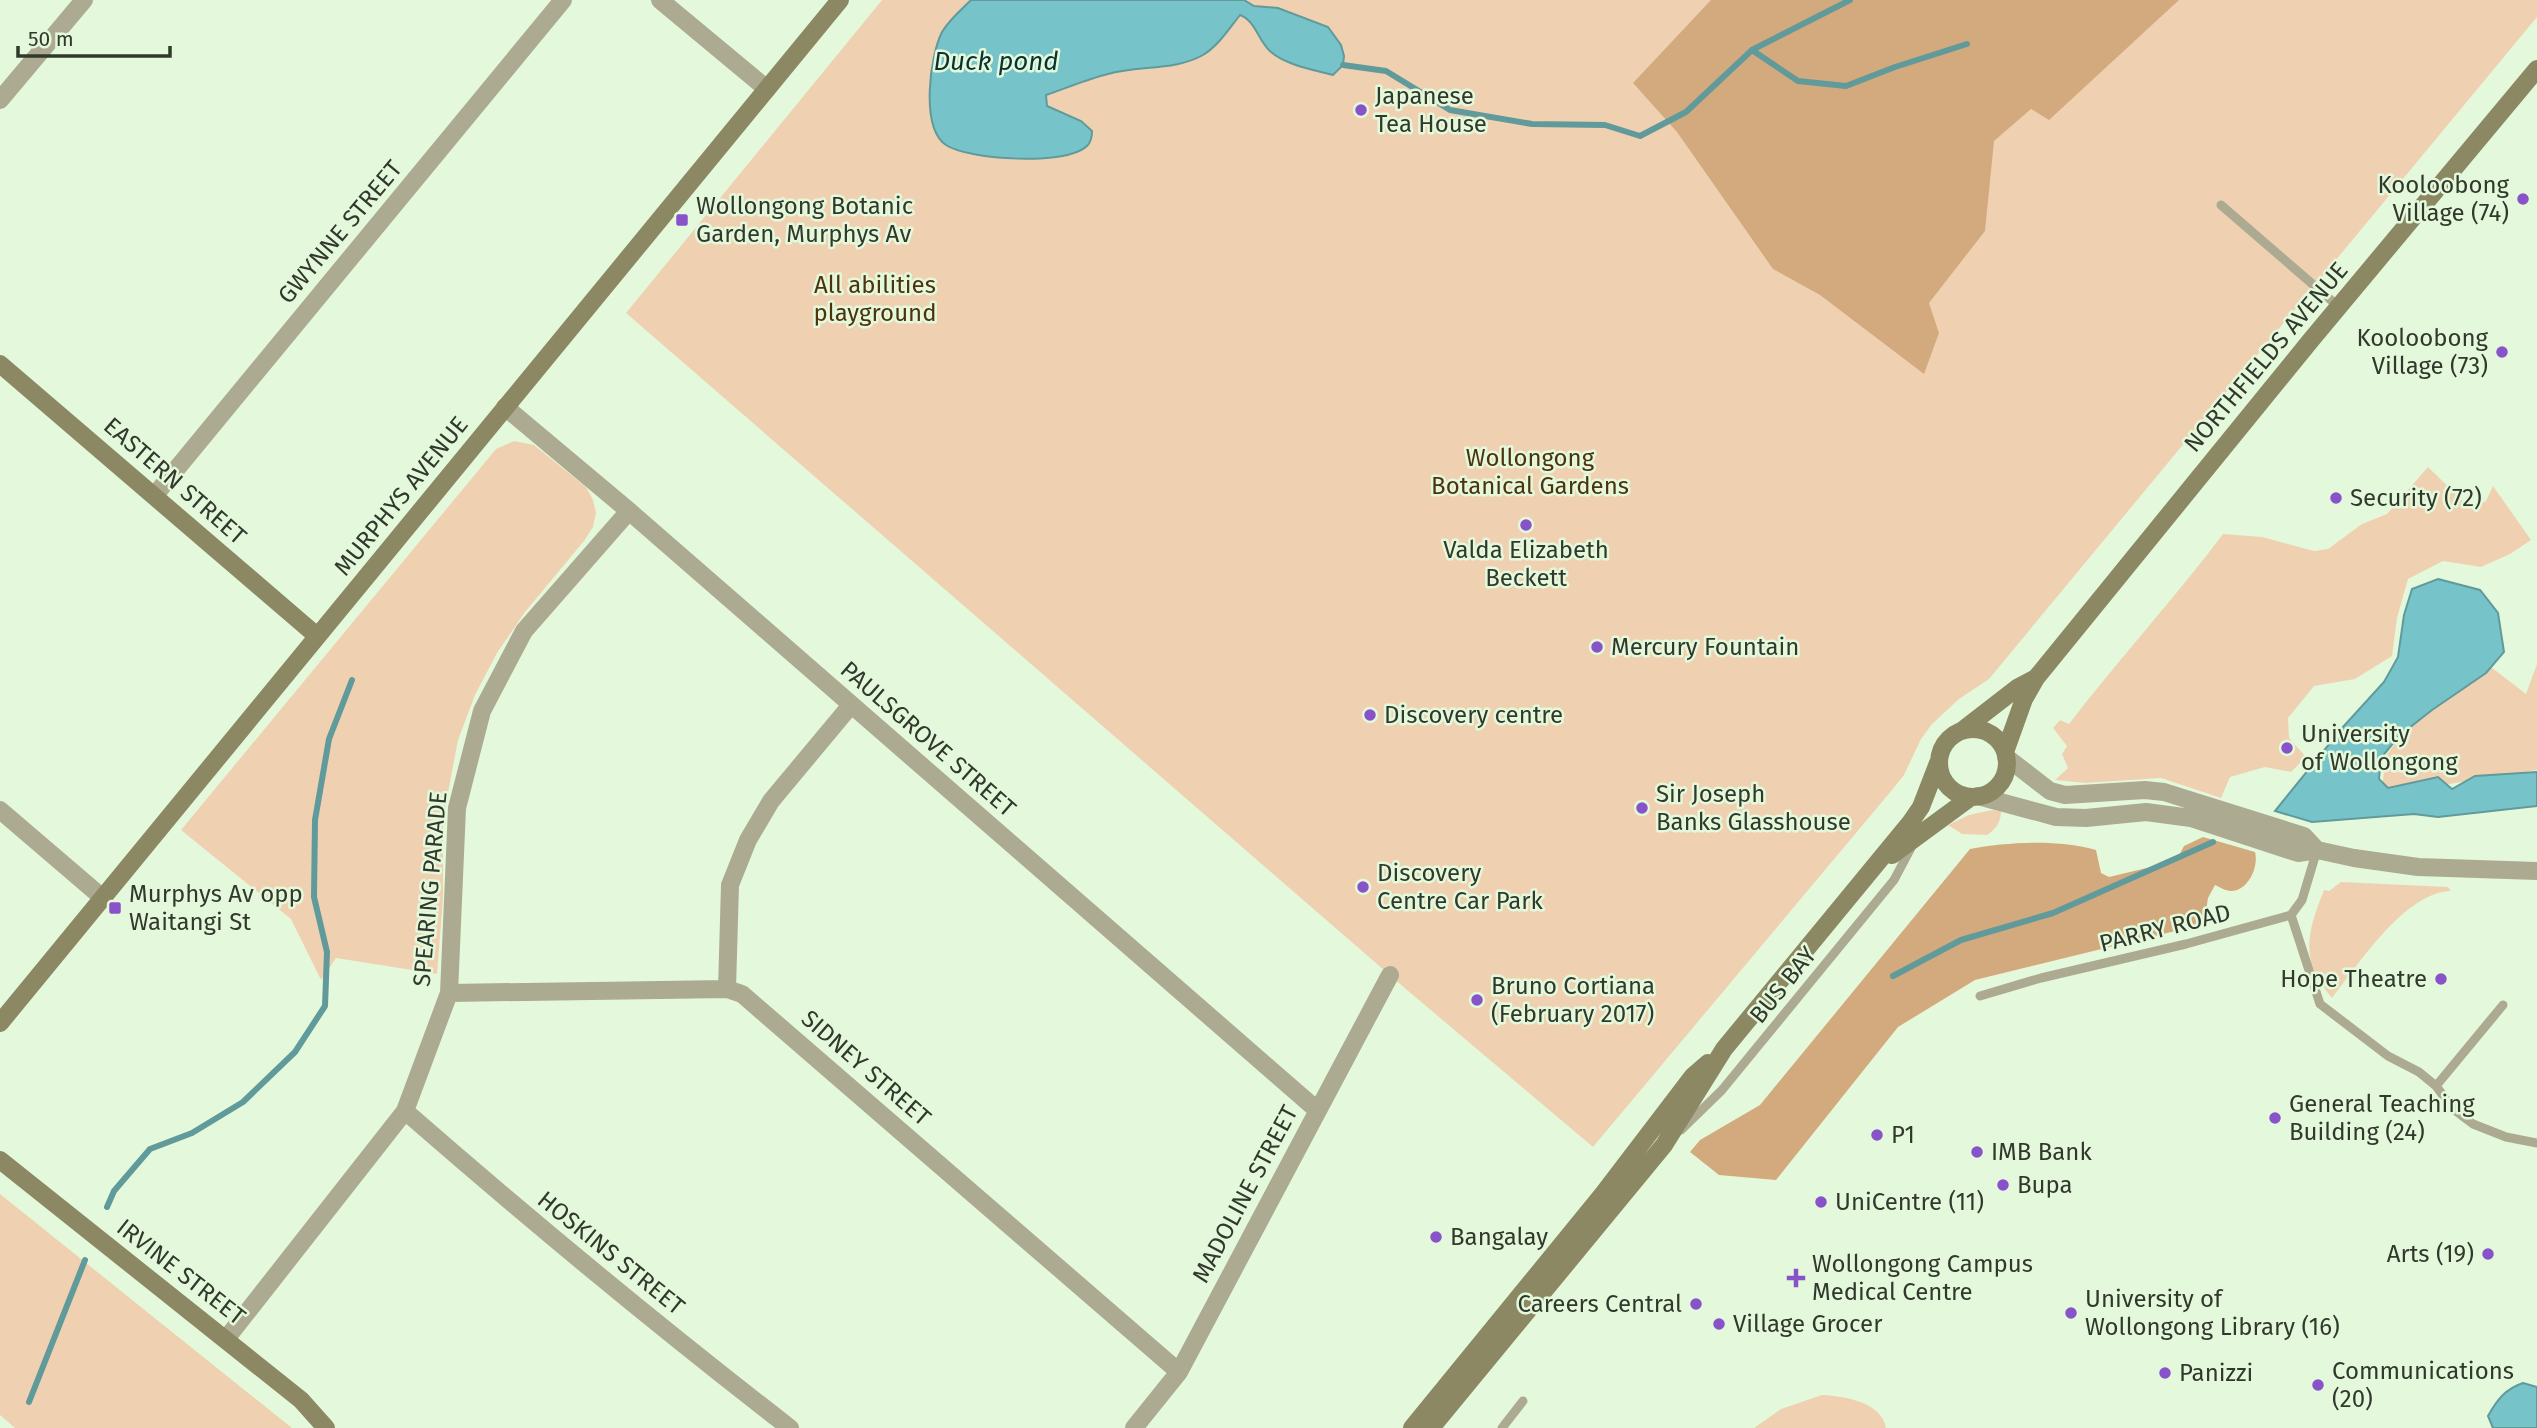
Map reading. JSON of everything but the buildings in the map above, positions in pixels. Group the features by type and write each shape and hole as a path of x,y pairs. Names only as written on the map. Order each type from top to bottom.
{"main road":[{"name":"MURPHYS AVENUE","path":"0,1023 840,0"},
{"name":"NORTHFIELDS AVENUE","path":"2006,754 2024,699 2036,678 2537,69"},
{"name":"EASTERN STREET","path":"0,364 317,636"},
{"name":"NORTHFIELDS AVENUE","path":"1964,729 2017,688 2036,678"},
{"path":"1432,1428 1664,1145 1724,1049 1921,807 1939,755 1948,738 1964,729 1981,729 2001,744 2006,754 2005,774 2001,782 1987,794 1975,797 1963,796 1948,787 1938,764"},
{"path":"1867,872 1975,797"},
{"path":"1412,1428 1603,1194 1693,1076 1724,1049"},
{"name":"IRVINE STREET","path":"0,1160 301,1400 326,1428"}],"street":[{"path":"0,100 84,0"},
{"name":"GWYNNE STREET","path":"155,495 563,0"},
{"path":"660,0 767,89"},
{"name":"PAULSGROVE STREET","path":"505,407 629,511 1317,1110"},
{"name":"SPEARING PARADE","path":"226,1339 405,1111 449,993 457,808 482,711 524,631 629,511"},
{"path":"449,993 727,989 730,885 748,840 771,801 851,705"},
{"path":"2006,754 2050,791 2086,796 2117,791 2164,792 2304,836 2317,850"},
{"path":"1975,797 2056,817 2086,818 2146,813 2182,816 2298,853 2317,850 2374,862 2418,867 2537,871"},
{"path":"0,810 104,899"},
{"name":"MADOLINE STREET","path":"1134,1428 1179,1372 1390,975"},
{"name":"SIDNEY STREET","path":"727,989 743,994 1179,1372"},
{"name":"HOSKINS STREET","path":"405,1111 671,1335 790,1428"}],"lane":[{"path":"2221,205 2339,307"},
{"name":"BUS BAY","path":"1664,1145 1722,1090 1895,880 1916,837"},
{"path":"2317,850 2302,900 2291,915 2320,1004 2388,1056 2419,1072 2436,1086 2453,1109 2473,1124 2506,1137 2537,1143"},
{"name":"PARRY ROAD","path":"1980,996 2040,978 2186,944 2291,915"},
{"path":"2436,1086 2502,1005"},
{"path":"1502,1428 1523,1401"}],"green space":[{"name":"Wollongong Botanical Gardens","path":"882,0 2537,0 2537,17 1989,679 1959,699 1932,724 1921,739 1904,775 1892,790 1593,1147 1407,990 626,313"},
{"path":"514,441 534,445 586,487 596,513 593,527 584,541 525,612 497,653 475,695 458,740 443,819 443,899 437,974 336,958 321,980 291,919 181,830 496,449"},
{"path":"2428,467 2470,508 2486,501 2493,486 2531,540 2510,554 2481,567 2443,561 2408,579 2397,618 2392,656 2355,679 2314,686 2288,718 2289,738 2306,757 2291,772 2265,767 2230,777 2221,798 2161,778 2085,783 2055,780 2068,768 2062,754 2067,746 2053,728 2060,720 2069,724 2223,534 2262,537 2314,551 2328,549 2362,524 2387,514"},
{"path":"2537,664 2537,770 2392,793 2382,787 2386,756 2404,731 2491,667 2526,694"},
{"path":"1992,810 2001,811 2000,819 1987,835 1962,834 1948,825 1969,815"},
{"path":"2341,882 2448,887 2451,891 2434,895 2400,917 2384,932 2332,998 2314,971 2310,958 2310,933 2324,890 2329,891"},
{"path":"0,1194 292,1428 15,1428 0,1415"},
{"path":"1822,1395 1851,1399 1870,1406 1883,1419 1886,1428 1754,1428 1781,1409"}],"shaded area":[{"path":"1711,0 2179,0 2049,120 2031,109 1994,141 1985,231 1929,303 1939,333 1924,374 1820,295 1773,269 1677,132 1633,83"},
{"path":"2203,837 2255,852 2256,858 2254,871 2242,887 2231,891 2215,885 2208,898 2204,924 1975,980 1898,1027 1776,1180 1719,1175 1690,1152 1700,1140 1760,1105 1970,849 2033,843 2082,847 2096,850 2101,873 2109,877 2176,861 2184,846"}],"water":[{"name":"Duck pond","path":"971,0 1244,0 1254,6 1278,8 1328,27 1341,45 1343,65 1333,75 1301,67 1277,57 1250,22 1240,15 1214,47 1192,60 1169,66 1108,74 1046,95 1047,106 1081,121 1092,131 1087,146 1076,152 1017,159 974,154 946,145 938,136 930,108 931,74 942,32"},
{"path":"2438,579 2480,590 2498,613 2504,652 2486,673 2399,736 2381,758 2379,779 2388,788 2438,777 2452,789 2475,776 2537,772 2537,806 2438,817 2414,814 2312,822 2275,811 2343,727 2384,682 2398,657 2404,615 2412,589"},
{"path":"2523,1383 2537,1387 2537,1428 2493,1428 2488,1416 2495,1405 2506,1392"}],"waterway":[{"path":"1343,65 1386,71 1450,110 1532,124 1605,125 1640,136 1686,112 1752,50 1850,0"},
{"path":"1752,50 1798,81 1846,86 1967,44"},
{"path":"107,1207 114,1191 150,1149 192,1133 243,1102 295,1052 325,1006 327,952 314,897 315,820 329,739 352,680"},
{"path":"1893,976 1961,940 2053,913 2213,842"},
{"path":"29,1402 85,1260"}],"place":[{"name":"Japanese Tea House","path":"1361,110"},
{"name":"Kooloobong Village (74)","path":"2523,199"},
{"name":"Wollongong Botanic Garden, Murphys Av","path":"682,220"},
{"name":"Kooloobong Village (73)","path":"2502,352"},
{"name":"Security (72)","path":"2336,498"},
{"name":"Valda Elizabeth Beckett","path":"1526,525"},
{"name":"Mercury Fountain","path":"1597,647"},
{"name":"Discovery centre","path":"1370,715"},
{"name":"University of Wollongong","path":"2287,748"},
{"name":"Sir Joseph Banks Glasshouse","path":"1642,808"},
{"name":"Discovery Centre Car Park","path":"1363,887"},
{"name":"Murphys Av opp Waitangi St","path":"115,908"},
{"name":"Hope Theatre","path":"2441,979"},
{"name":"Bruno Cortiana (February 2017)","path":"1477,1000"},
{"name":"General Teaching Building (24)","path":"2275,1118"},
{"name":"P1","path":"1877,1135"},
{"name":"IMB Bank","path":"1977,1152"},
{"name":"Bupa","path":"2003,1185"},
{"name":"UniCentre (11)","path":"1821,1202"},
{"name":"Bangalay","path":"1436,1237"},
{"name":"Arts (19)","path":"2488,1254"},
{"name":"Wollongong Campus Medical Centre","path":"1796,1278"},
{"name":"Careers Central","path":"1696,1304"},
{"name":"University of Wollongong Library (16)","path":"2071,1313"},
{"name":"Village Grocer","path":"1719,1324"},
{"name":"Panizzi","path":"2165,1373"},
{"name":"Communications (20)","path":"2318,1385"}],"park label":[{"name":"All abilities playground","path":"875,299"}]}
